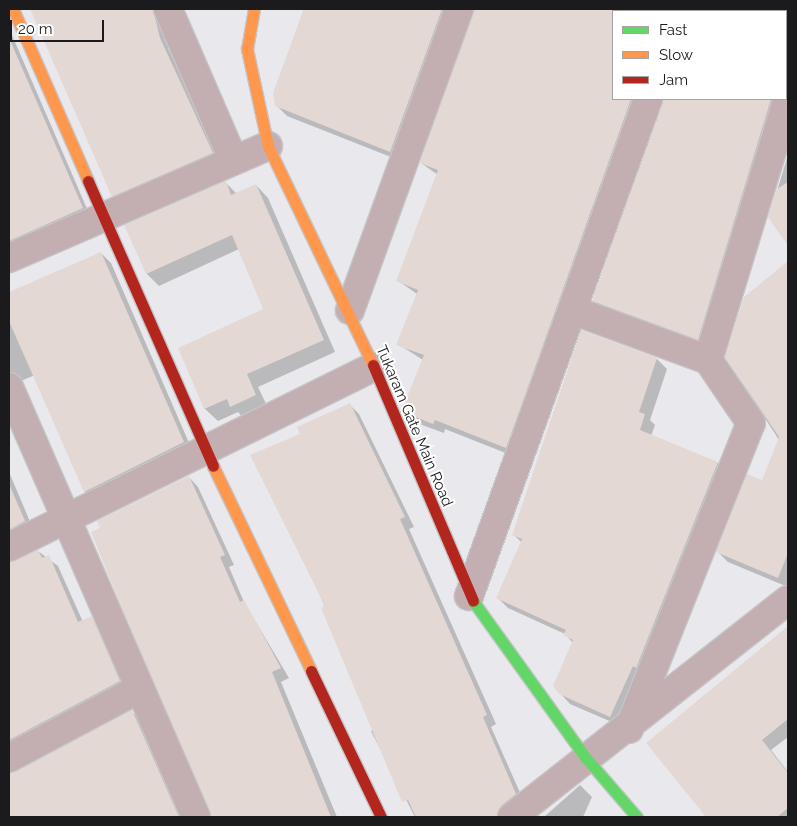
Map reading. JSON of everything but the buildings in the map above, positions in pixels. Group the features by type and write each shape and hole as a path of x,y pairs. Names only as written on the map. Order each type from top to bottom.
{"street":[{"path":"12,9 204,448 381,817"},
{"path":"168,9 233,159"},
{"name":"Tukaram Gate Main Road","path":"254,9 247,49 268,146 350,310 469,596 586,758 637,817"},
{"path":"350,310 459,9"},
{"path":"708,360 788,98"},
{"path":"469,596 575,311 648,100"},
{"path":"9,258 233,159 268,146"},
{"path":"575,311 708,360 751,423 629,729"},
{"path":"9,547 204,448 374,368"},
{"path":"9,387 63,519 196,817"},
{"path":"512,817 586,758 629,729 788,600"},
{"path":"9,758 139,689"}],"traffic: fast":[{"path":"473,601 586,758 637,817"}],"traffic: slow":[{"path":"13,9 88,181"},
{"path":"254,9 247,49 268,146 373,365"},
{"path":"213,466 311,671"}],"traffic: jam":[{"path":"88,181 213,466"},
{"path":"373,365 473,601"},
{"path":"311,671 381,817"}]}
